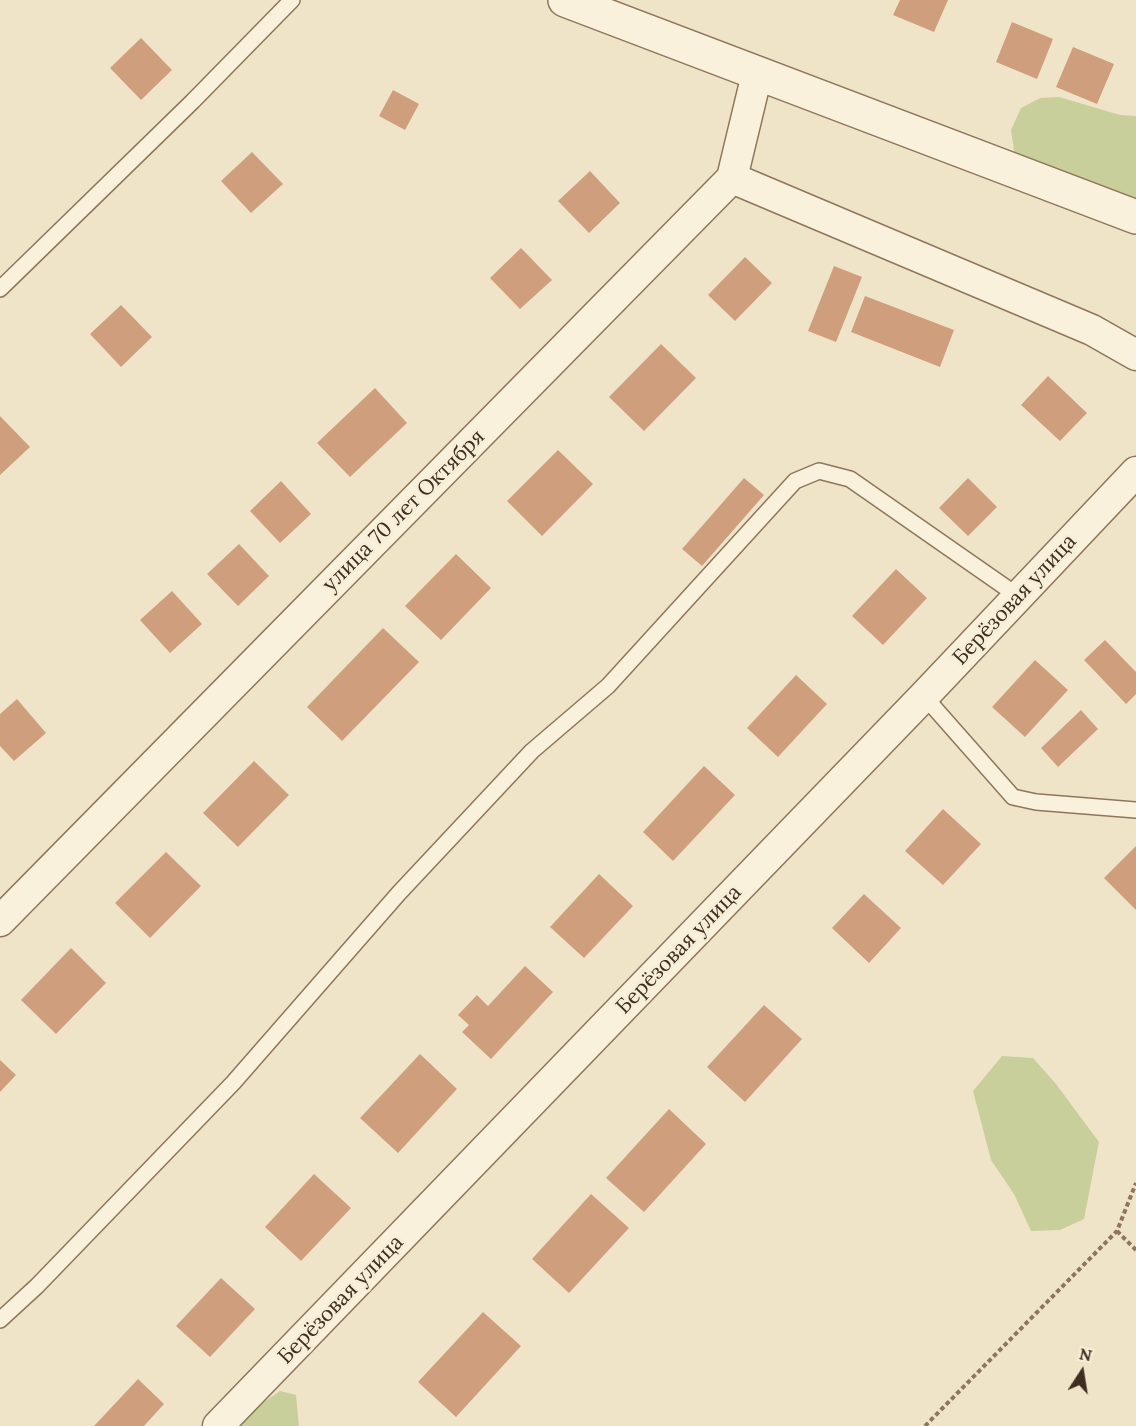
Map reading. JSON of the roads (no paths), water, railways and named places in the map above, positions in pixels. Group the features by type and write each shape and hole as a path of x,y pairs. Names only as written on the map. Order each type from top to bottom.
{"street":[{"path":"565,0 1136,217"},
{"path":"758,74 732,178 1092,330 1136,355"},
{"name":"улица 70 лет Октября","path":"0,921 732,178"},
{"name":"Берёзовая улица","path":"218,1426 924,696 1136,472"}],"lane":[{"path":"0,289 192,102 291,0"},
{"path":"0,1320 37,1286 233,1083 399,893 524,760 608,686 795,481 819,471 850,480 1018,596"},
{"path":"924,696 1012,797 1036,802 1136,810"}]}
